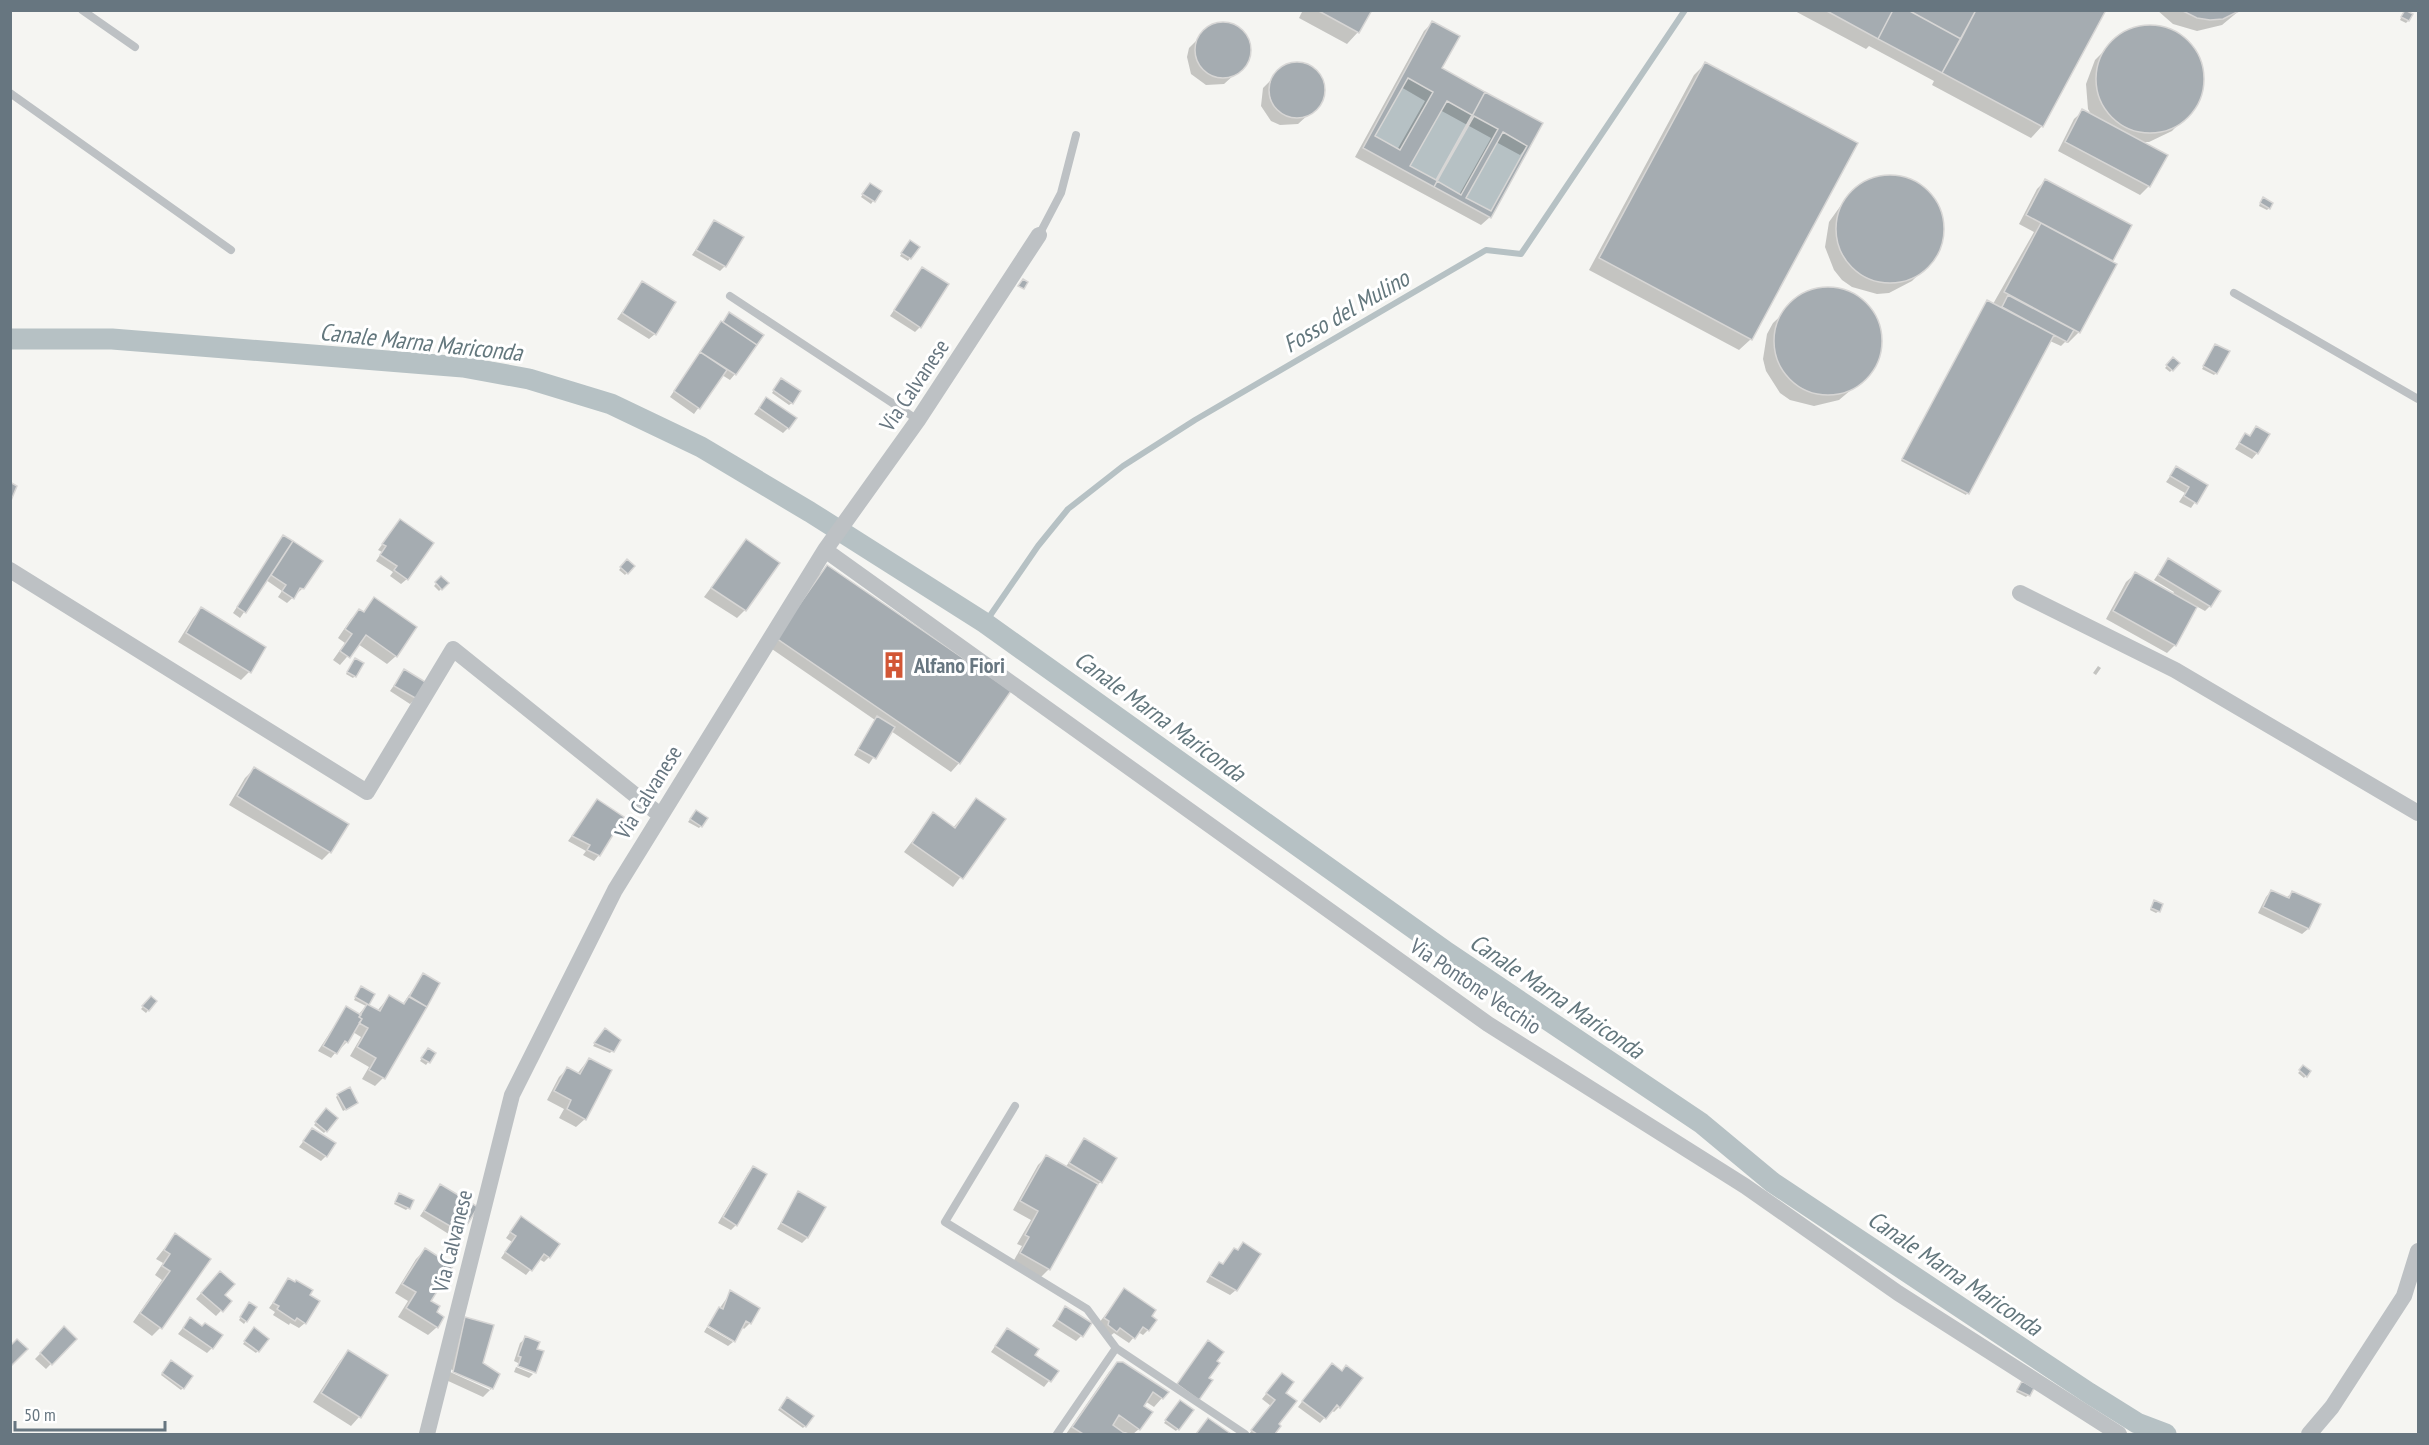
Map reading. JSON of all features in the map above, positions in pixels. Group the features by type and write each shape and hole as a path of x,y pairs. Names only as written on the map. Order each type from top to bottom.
{"street":[{"name":"Via Calvanese","path":"427,1434 512,1095 615,890 827,547 918,420 1039,236"},
{"name":"Via Pontone Vecchio","path":"827,547 1488,1024 1745,1186 1891,1288 2119,1434"},
{"path":"10,570 367,792 453,649 660,815"},
{"path":"2020,592 2175,670 2418,813"},
{"path":"2309,1434 2332,1407 2404,1296 2418,1251"}],"lane":[{"path":"82,10 135,47"},
{"path":"10,93 231,250"},
{"path":"1039,236 1062,192 1076,135"},
{"path":"2234,293 2418,399"},
{"path":"730,296 918,420"},
{"path":"1015,1106 945,1222 1087,1309 1116,1348 1245,1434"},
{"path":"1056,1434 1116,1348"}],"shaded area":[{"path":"1408,78 1433,92 1400,150 1375,136"},
{"path":"1447,101 1472,115 1436,180 1410,166"},
{"path":"1474,116 1498,129 1461,195 1437,181"},
{"path":"1503,132 1527,146 1491,211 1466,198"}],"building":[{"path":"1317,10 1372,10 1359,33"},
{"path":"1825,10 1893,10 1878,39"},
{"path":"1893,10 1908,10 1961,39 1942,73 1878,39"},
{"path":"1908,10 1976,10 1961,39"},
{"path":"1976,10 2106,10 2043,127 1942,73"},
{"path":"2181,10 2241,10 2223,19 2210,20 2197,18"},
{"path":"2405,10 2413,14 2409,21 2401,17"},
{"path":"1432,21 1460,36 1442,68 1485,92 1434,187 1363,148","holes":["1408,78 1433,92 1400,150 1375,136","1447,101 1472,115 1436,180 1410,166"]},
{"path":"1217,22 1229,22 1239,26 1247,34 1251,50 1247,66 1239,74 1229,78 1217,78 1207,74 1199,66 1195,56 1195,44 1199,34 1207,26"},
{"path":"2150,25 2171,29 2188,41 2200,58 2204,79 2200,100 2188,117 2171,129 2150,133 2129,129 2112,117 2100,100 2096,79 2100,58 2112,41 2129,29"},
{"path":"1291,62 1303,62 1313,66 1321,74 1325,90 1321,106 1313,114 1303,118 1291,118 1281,114 1273,106 1269,96 1269,84 1273,74 1281,66"},
{"path":"1705,62 1858,143 1752,340 1599,258"},
{"path":"1485,92 1543,123 1491,218 1434,187 1437,181 1461,195 1498,129 1474,116 1441,174","holes":["1503,132 1527,146 1491,211 1466,198"]},
{"path":"2082,109 2168,155 2150,187 2065,142"},
{"path":"1890,175 1911,179 1928,191 1940,208 1944,229 1940,250 1928,267 1911,279 1890,283 1869,279 1852,267 1840,250 1836,229 1840,208 1852,191 1869,179"},
{"path":"2045,179 2132,225 2113,261 2026,215"},
{"path":"870,183 882,191 875,202 862,194"},
{"path":"2263,197 2273,203 2270,209 2260,203"},
{"path":"714,220 744,237 726,267 696,250"},
{"path":"2041,223 2117,264 2080,333 2004,292"},
{"path":"910,240 920,247 911,259 901,253"},
{"path":"922,267 949,284 921,328 894,310"},
{"path":"1023,279 1028,282 1024,289 1018,286"},
{"path":"642,281 676,302 656,335 622,313"},
{"path":"1828,287 1849,291 1866,303 1878,320 1882,341 1878,362 1866,379 1849,391 1828,395 1807,391 1790,379 1778,362 1774,341 1778,320 1790,303 1807,291"},
{"path":"2008,295 2074,330 2067,342 2002,307"},
{"path":"1987,300 2054,335 1969,494 1902,459"},
{"path":"729,312 764,335 757,345 723,322"},
{"path":"721,321 757,345 736,375 700,352"},
{"path":"2215,344 2230,351 2217,374 2203,366"},
{"path":"700,352 727,370 700,409 674,391"},
{"path":"2173,357 2180,363 2173,371 2166,365"},
{"path":"781,378 801,391 793,404 773,390"},
{"path":"766,397 797,418 789,429 759,408"},
{"path":"2256,426 2270,434 2258,454 2239,443 2245,433 2250,436"},
{"path":"2176,466 2208,485 2197,504 2184,496 2189,487 2170,476"},
{"path":"10,482 17,486 10,503"},
{"path":"400,519 434,543 408,580 394,570 397,566 380,555 386,546 382,544"},
{"path":"283,535 293,541 246,613 237,607"},
{"path":"746,539 780,563 746,611 711,588"},
{"path":"293,541 323,561 304,589 300,588 294,599 282,591 286,585 271,575"},
{"path":"2168,558 2221,591 2211,607 2158,575"},
{"path":"627,559 635,566 628,574 620,567"},
{"name":"Alfano Fiori","path":"827,565 1011,691 960,764 776,638"},
{"path":"2135,572 2197,607 2176,646 2113,611"},
{"path":"441,576 449,583 442,590 435,582"},
{"path":"374,597 417,627 397,657 366,635 350,658 340,651 352,634 345,629 359,609 364,612"},
{"path":"201,607 266,647 251,673 186,633"},
{"path":"355,658 364,663 356,677 347,672"},
{"path":"404,669 427,683 417,699 394,686"},
{"path":"877,716 895,727 876,759 858,749"},
{"path":"254,767 349,824 331,853 237,796"},
{"path":"976,798 1006,819 963,879 912,843 933,812 955,828"},
{"path":"597,799 624,817 600,856 587,850 590,845 572,836"},
{"path":"696,810 708,818 702,827 690,819"},
{"path":"2271,890 2289,898 2292,891 2321,904 2309,929 2263,907"},
{"path":"2154,900 2163,904 2160,912 2151,908"},
{"path":"423,973 440,983 427,1007 409,997"},
{"path":"361,986 375,994 369,1005 355,997"},
{"path":"389,995 404,1004 409,996 427,1007 385,1079 369,1070 376,1058 357,1047 368,1028 359,1023 362,1019 359,1017 367,1004 380,1011"},
{"path":"151,996 157,1001 149,1011 142,1006"},
{"path":"346,1006 361,1015 359,1017 362,1019 348,1043 345,1041 337,1054 323,1046"},
{"path":"605,1028 621,1040 614,1052 594,1043"},
{"path":"428,1048 436,1053 430,1063 421,1058"},
{"path":"589,1058 612,1070 586,1120 567,1109 571,1100 554,1091 567,1067 580,1074"},
{"path":"2303,1065 2311,1071 2307,1077 2299,1070"},
{"path":"350,1087 358,1103 346,1110 337,1094"},
{"path":"326,1108 338,1118 327,1132 315,1122"},
{"path":"312,1128 336,1143 327,1157 303,1141"},
{"path":"1084,1138 1117,1158 1102,1183 1069,1163"},
{"path":"1046,1155 1098,1184 1050,1270 1020,1253 1029,1237 1025,1235 1038,1211 1020,1201"},
{"path":"753,1166 767,1174 737,1226 723,1217"},
{"path":"440,1184 478,1207 462,1233 424,1211"},
{"path":"798,1191 826,1207 808,1238 781,1223"},
{"path":"399,1193 414,1200 410,1209 395,1202"},
{"path":"521,1216 560,1244 550,1258 544,1254 532,1271 505,1252 516,1236 510,1232"},
{"path":"175,1233 211,1259 162,1329 140,1313 170,1271 162,1266 170,1254 164,1250"},
{"path":"1243,1242 1261,1254 1237,1291 1210,1276 1219,1262 1223,1264 1234,1248 1238,1250"},
{"path":"425,1248 453,1266 431,1301 440,1306 437,1312 444,1317 438,1328 406,1308 416,1292 402,1284"},
{"path":"220,1271 235,1284 225,1295 232,1301 223,1312 201,1293"},
{"path":"288,1278 313,1290 310,1295 320,1301 306,1324 297,1318 295,1321 277,1309 279,1306 273,1303"},
{"path":"1124,1288 1156,1310 1152,1316 1157,1320 1149,1331 1143,1327 1135,1339 1120,1328 1117,1332 1108,1325 1109,1321 1104,1318"},
{"path":"730,1290 760,1308 751,1324 746,1321 735,1342 708,1326 719,1307 723,1309"},
{"path":"249,1302 257,1307 247,1322 240,1317"},
{"path":"1065,1306 1092,1323 1083,1337 1057,1320"},
{"path":"190,1317 202,1326 205,1323 223,1335 213,1349 183,1328"},
{"path":"465,1317 494,1325 483,1363 500,1374 493,1389 453,1372"},
{"path":"64,1326 77,1339 52,1365 40,1353"},
{"path":"254,1327 269,1339 259,1352 244,1341"},
{"path":"1007,1328 1039,1349 1035,1355 1059,1371 1051,1382 995,1346"},
{"path":"525,1336 540,1342 537,1349 544,1351 536,1373 518,1366 521,1357 518,1356"},
{"path":"17,1339 28,1349 10,1367 10,1346"},
{"path":"1208,1340 1224,1352 1217,1361 1220,1363 1209,1378 1213,1380 1199,1400 1177,1384"},
{"path":"348,1350 388,1375 361,1418 321,1393"},
{"path":"171,1360 193,1376 184,1389 162,1373"},
{"path":"1117,1362 1123,1362 1169,1392 1163,1399 1153,1392 1144,1406 1153,1412 1140,1430 1119,1415 1113,1425 1124,1433 1083,1434 1072,1427"},
{"path":"1332,1363 1342,1371 1346,1365 1363,1378 1340,1408 1337,1405 1326,1419 1302,1401"},
{"path":"1282,1373 1294,1382 1286,1393 1297,1401 1279,1424 1281,1426 1275,1434 1257,1434 1251,1430 1275,1400 1266,1393"},
{"path":"2022,1381 2034,1388 2030,1396 2017,1390"},
{"path":"787,1397 814,1416 806,1427 780,1408"},
{"path":"1180,1400 1194,1410 1179,1430 1165,1420"},
{"path":"1208,1418 1231,1434 1196,1434"}],"waterway":[{"name":"Fosso del Mulino","path":"985,623 1038,546 1068,509 1123,466 1195,420 1486,250 1521,254 1685,10"},
{"name":"Canale Marna Mariconda","path":"10,339 112,339 463,367 529,379 611,404 701,447 810,512 985,623 1448,953 1701,1123 1772,1182 2089,1393 2137,1423 2166,1434"}],"place":[{"name":"Alfano Fiori","path":"894,665"}]}
